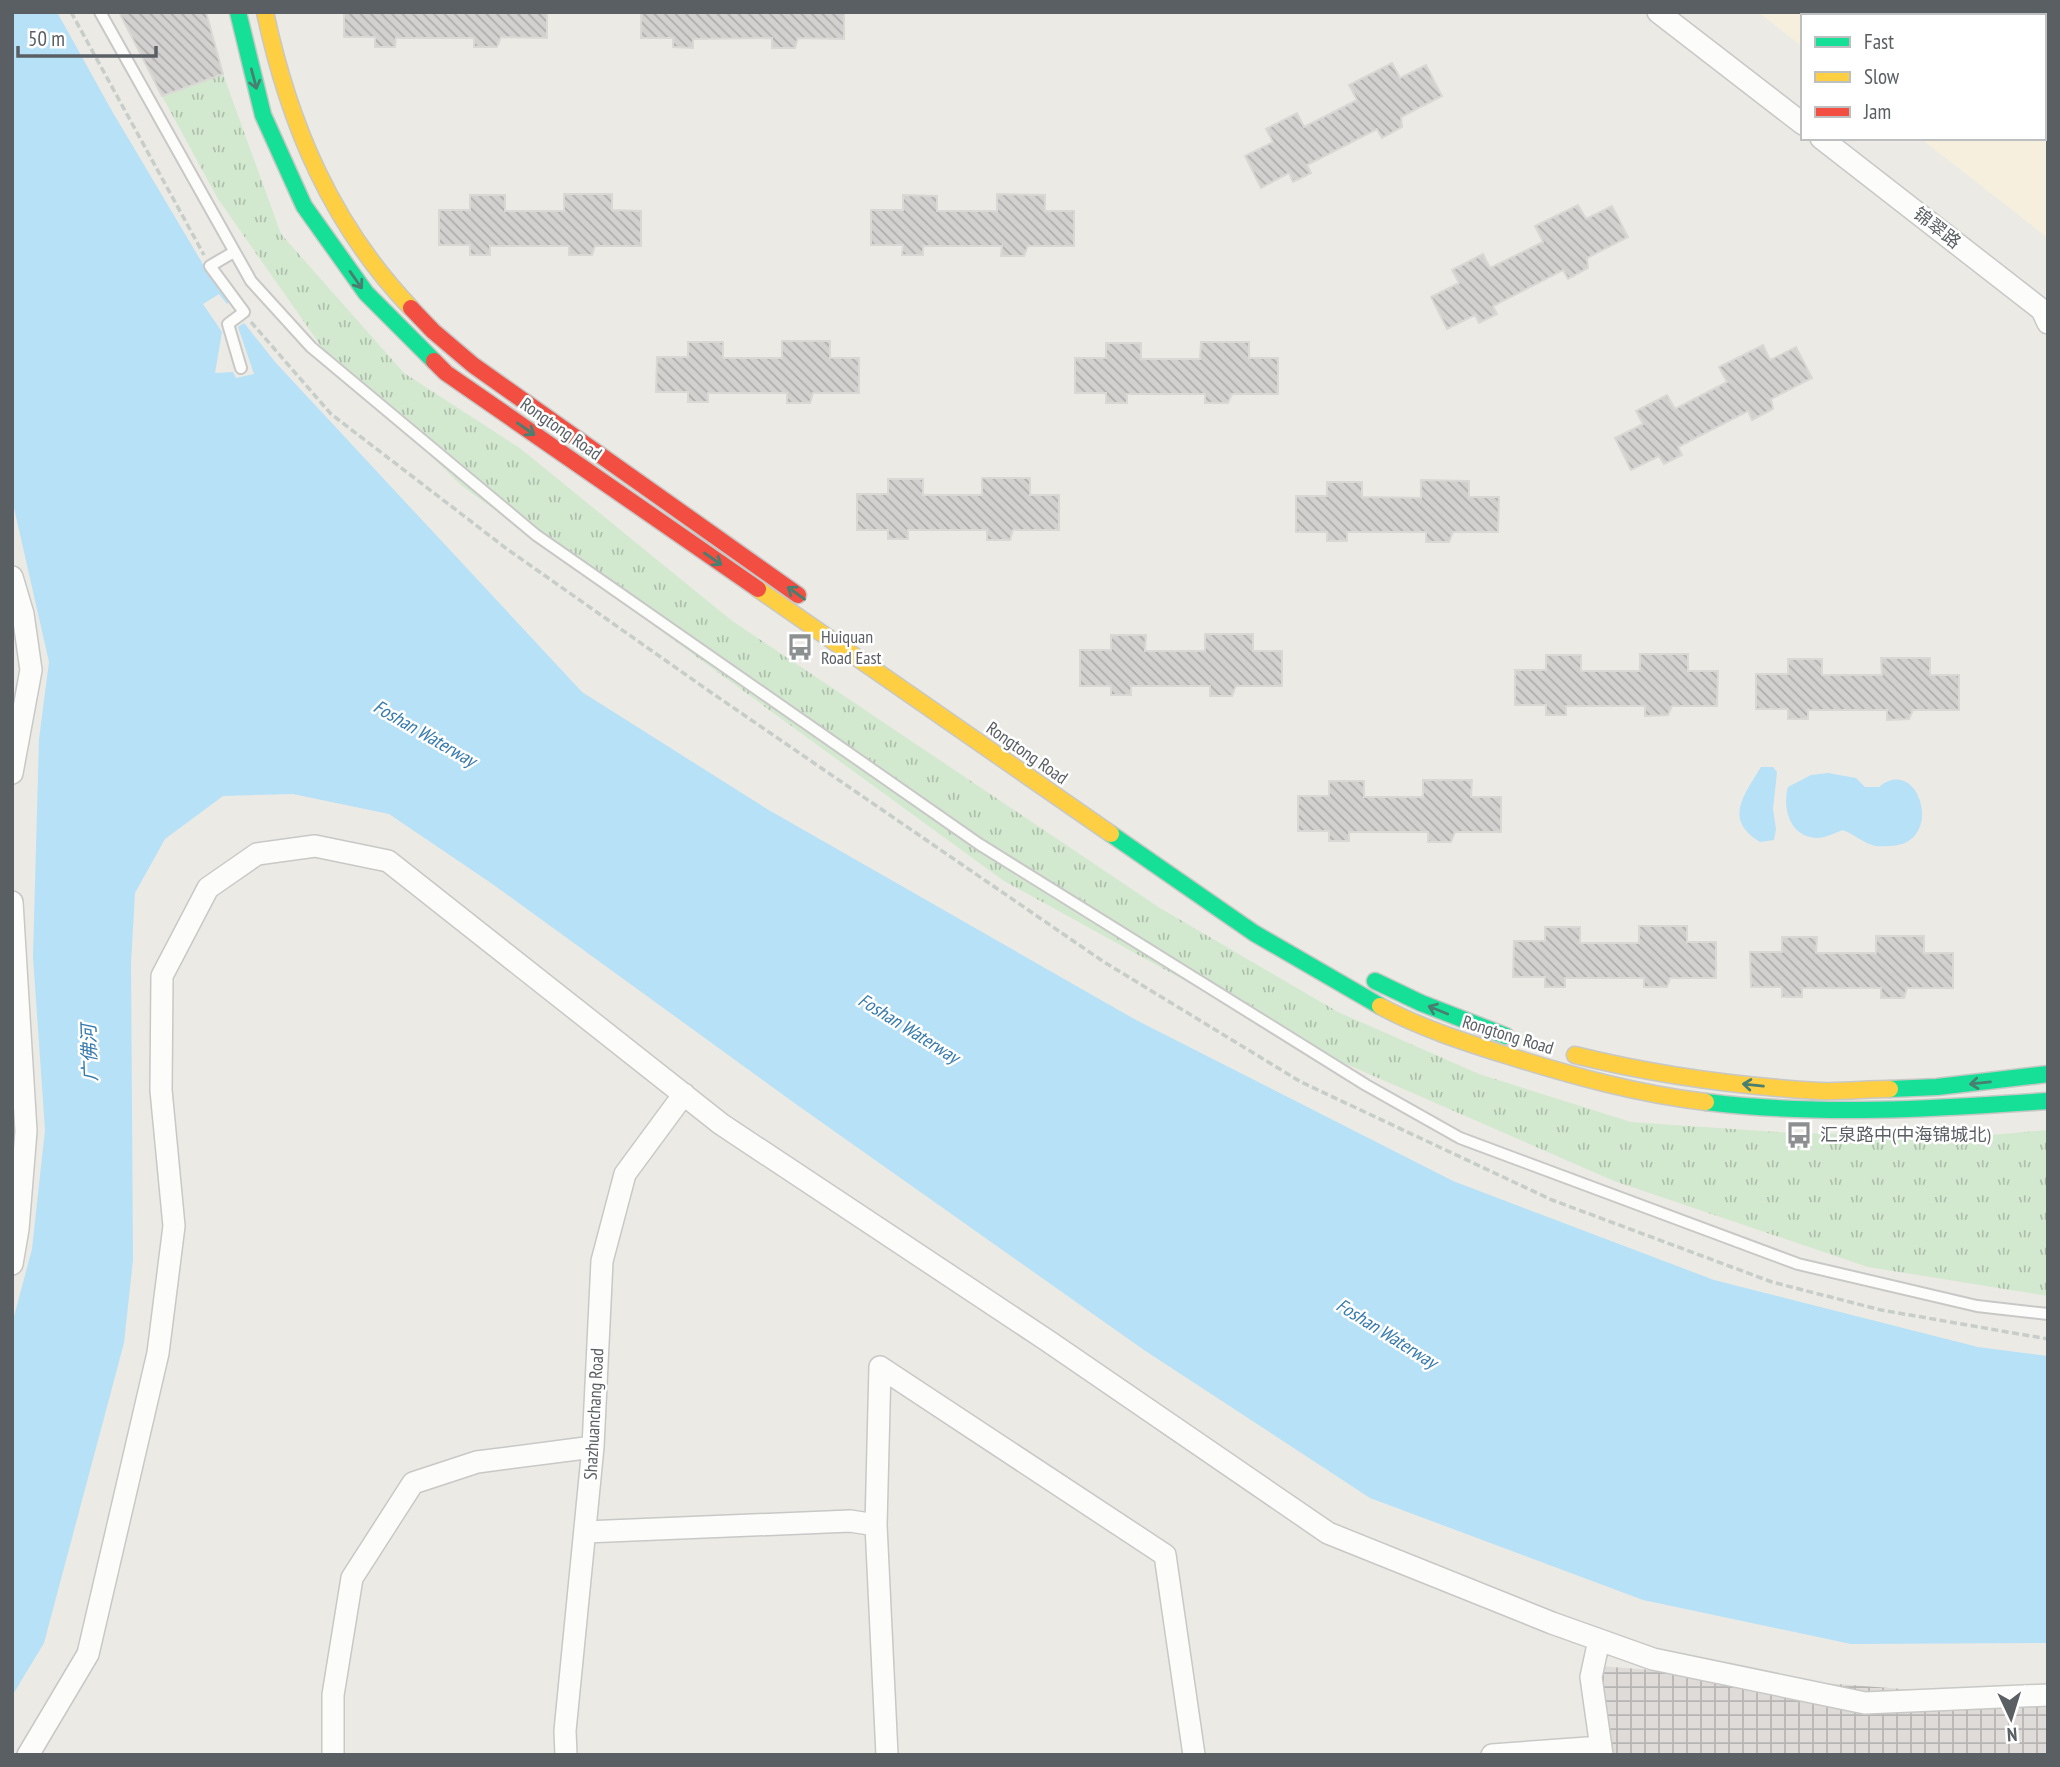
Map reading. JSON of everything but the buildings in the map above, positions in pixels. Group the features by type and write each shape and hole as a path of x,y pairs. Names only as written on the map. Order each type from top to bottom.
{"main road":[{"name":"Rongtong Road","path":"238,12 263,116 304,206 366,293 446,373 1254,933 1365,998 1440,1034 1537,1065 1633,1090 1716,1104 1798,1110 1960,1107 2048,1101"},
{"name":"Rongtong Road","path":"265,12 276,70 314,166 359,246 392,288 472,364 815,607"},
{"path":"1149,841 1214,886"},
{"name":"Rongtong Road","path":"1356,972 1421,1003 1519,1040"},
{"name":"Rongtong Road","path":"1564,1052 1631,1069 1685,1078 1822,1091 1937,1087 2048,1074"}],"street":[{"path":"1658,12 1801,122"},
{"name":"锦翠路","path":"1824,140 2042,310 2048,323"},
{"path":"12,577 23,614 31,670 12,773"},
{"path":"28,1755 88,1654 158,1353 174,1226 160,1090 162,976 208,888 257,854 315,846 388,861 721,1124 1048,1341 1328,1533 1552,1623 1653,1659 1865,1703 2048,1695"},
{"path":"12,902 26,1131 13,1257"},
{"name":"Shazhuanchang Road","path":"566,1755 565,1731 593,1447 602,1261 625,1174 684,1094"},
{"path":"887,1755 876,1525 880,1367 1165,1555 1194,1755"},
{"path":"333,1755 333,1695 352,1578 413,1483 477,1462 593,1447"},
{"path":"585,1532 850,1521 876,1525"},
{"path":"1492,1755 1602,1751 1591,1677 1599,1640"}],"lane":[{"path":"100,12 251,281 311,347 536,535 979,844 1366,1085 1460,1138 1798,1264 1977,1306 2048,1314"},
{"path":"234,251 210,266 244,312 228,324 242,369"}],"path":[{"path":"71,12 210,266"}],"shaded area":[{"path":"1758,12 2048,12 2048,238 1923,140 2046,140 2046,14 1801,14 1801,45"},
{"path":"1586,1665 2048,1700 2048,1755 1595,1755"}],"green space":[{"path":"223,74 281,234 404,373 521,449 731,620 1160,908 1338,1012 1479,1074 1631,1122 1791,1133 1978,1136 2048,1130 2048,1296 1868,1267 1614,1181 1298,1043 1004,881 462,486 328,356 218,199 162,96"}],"water":[{"path":"12,12 57,12 207,271 230,301 227,304 219,294 203,304 222,332 215,373 233,372 236,378 254,374 238,327 244,323 276,363 582,692 767,809 1136,1020 1453,1181 1714,1280 1978,1347 2048,1356 2048,1643 1851,1644 1643,1600 1370,1498 1144,1350 800,1107 491,883 389,814 293,794 223,796 165,839 135,893 131,963 133,1260 124,1343 44,1643 12,1696 12,1324 32,1249 45,1130 33,957 39,739 49,662 12,499"},
{"path":"1761,767 1773,767 1777,772 1773,809 1776,829 1774,840 1760,842 1742,825 1740,807 1748,787"},
{"path":"1828,773 1856,778 1865,787 1879,787 1893,780 1906,782 1915,790 1921,803 1922,818 1918,832 1907,842 1889,846 1874,846 1843,830 1816,838 1800,833 1787,812 1788,787 1811,775"}],"traffic: fast":[{"path":"238,12 263,115 304,206 366,293 434,361"},
{"path":"1111,834 1254,933 1380,1006"},
{"path":"1375,981 1421,1003 1506,1036"},
{"path":"1890,1089 1937,1087 2048,1074"},
{"path":"1706,1102 1834,1110 1919,1109 2048,1101"}],"traffic: slow":[{"path":"265,12 287,94 317,170 358,242 411,308"},
{"path":"758,589 1111,834"},
{"path":"1380,1006 1443,1034 1533,1063 1631,1089 1706,1102"},
{"path":"1575,1055 1666,1074 1758,1086 1829,1091 1890,1089"}],"traffic: jam":[{"path":"411,308 473,365 798,595"},
{"path":"434,361 446,373 758,589"}],"place":[{"name":"Huiquan Road East","path":"800,647"},
{"name":"汇泉路中(中海锦城北)","path":"1799,1135"}],"water label":[{"name":"Foshan Waterway","path":"425,733"},
{"name":"Foshan Waterway","path":"909,1028"},
{"name":"广佛河","path":"89,1053"},
{"name":"Foshan Waterway","path":"1387,1333"}]}
